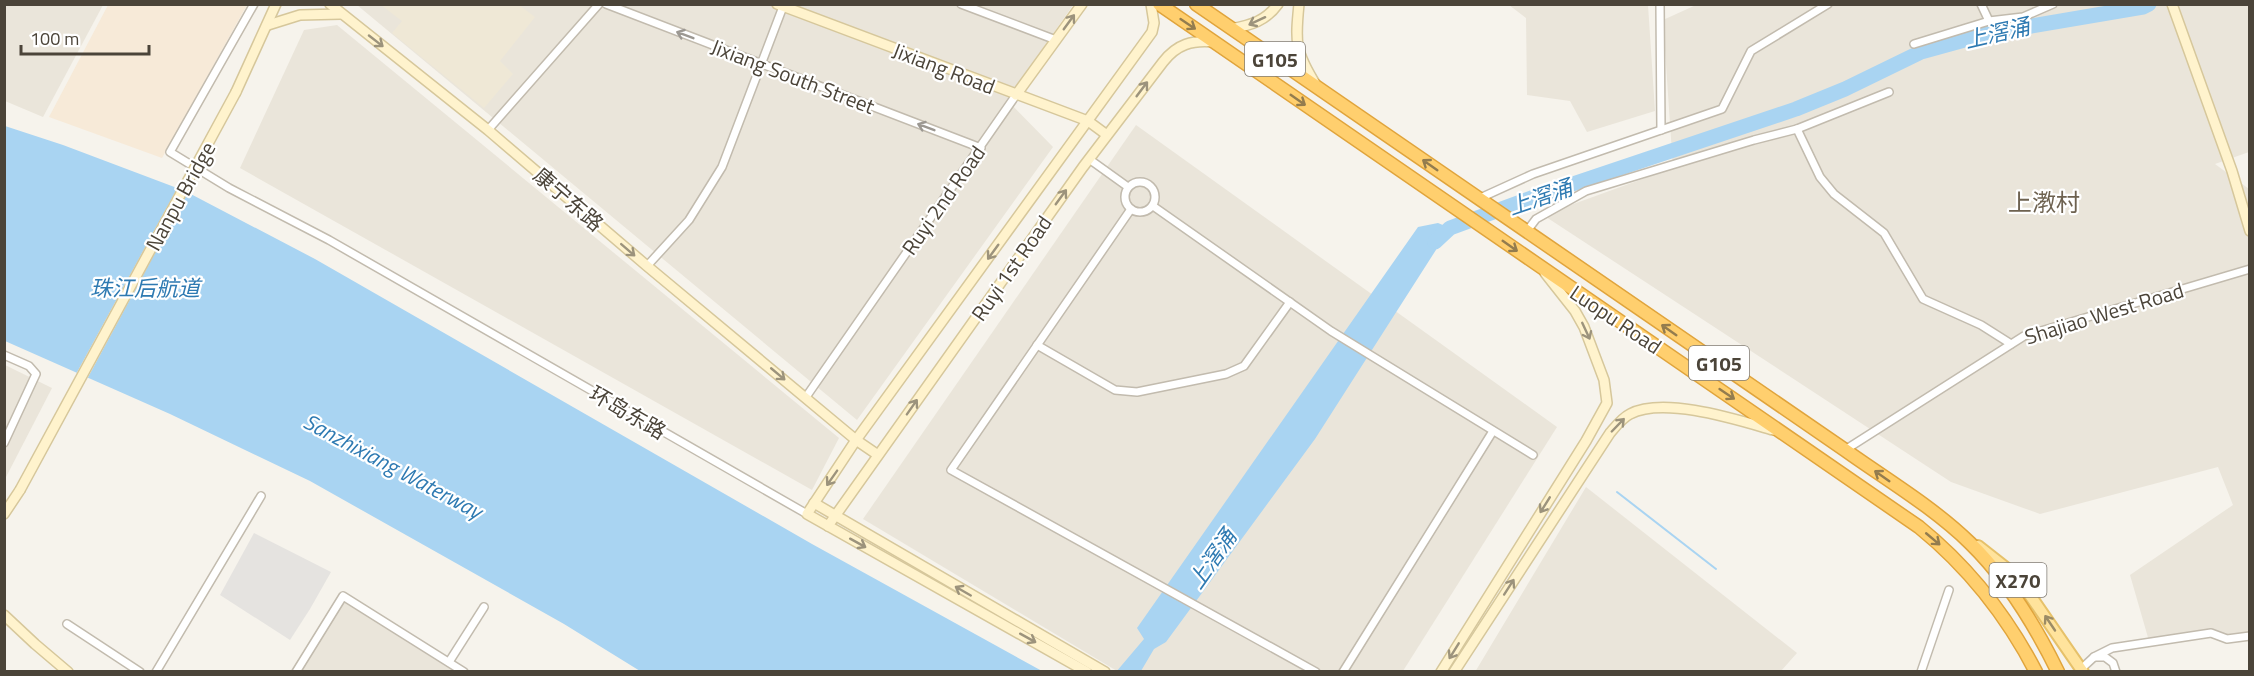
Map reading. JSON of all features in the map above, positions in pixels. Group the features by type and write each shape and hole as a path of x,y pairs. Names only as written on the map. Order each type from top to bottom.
{"highway":[{"name":"Luopu Road","path":"1160,4 1904,516 1947,551 1984,591 2036,672"},
{"name":"Luopu Road","path":"1196,4 1930,510 1969,543 1999,575 2023,608 2058,672"}],"main road":[{"name":"X270","path":"1930,510 2015,577 2034,599 2082,670"},
{"path":"2023,650 2028,672"}],"street":[{"name":"环岛东路","path":"254,4 170,153 229,188 329,240 1087,672"},
{"name":"Nanpu Bridge","path":"4,514 20,490 236,92 276,4"},
{"name":"康宁东路","path":"330,4 488,130 856,440 878,454"},
{"path":"488,130 598,4"},
{"name":"Jixiang South Street","path":"606,4 981,148"},
{"path":"962,4 1056,40"},
{"name":"Ruyi 2nd Road","path":"806,398 1016,95 1082,4"},
{"name":"Ruyi 1st Road","path":"807,514 856,440 1152,32 1154,23 1151,4"},
{"path":"1231,29 1257,23 1273,12 1278,4"},
{"path":"1299,4 1296,33 1298,52 1302,63 1319,89"},
{"path":"1660,4 1661,130"},
{"path":"1478,199 1533,174 1722,109 1751,51 1828,4"},
{"path":"1981,4 1989,21"},
{"path":"1914,44 1989,21 2023,17 2052,4"},
{"path":"2172,4 2232,171 2250,231"},
{"path":"647,266 689,220 722,167 782,5"},
{"name":"Jixiang Road","path":"782,5 1088,121 1107,135"},
{"path":"268,25 300,15 341,14"},
{"name":"Ruyi 1st Road","path":"828,526 1089,159 1170,53 1188,42 1216,43"},
{"path":"1527,231 1536,219 1586,191 1797,129 1889,92"},
{"path":"1797,129 1820,177 1834,194 1884,233 1923,299 1982,325 2011,344"},
{"path":"1089,159 1128,187"},
{"path":"1138,181 1150,184 1156,194 1153,206 1142,212 1131,209 1125,199 1128,187 1138,181"},
{"path":"1153,206 1339,336 1533,455"},
{"path":"1131,209 951,470 1316,672"},
{"path":"1442,672 1586,441 1607,403 1601,368 1584,327 1575,311 1540,267"},
{"name":"Shajiao West Road","path":"1845,450 2024,336 2250,269"},
{"path":"1037,345 1115,390 1137,392 1226,374 1244,366 1290,302"},
{"path":"4,355 29,366 36,374 4,443"},
{"path":"1454,672 1476,635 1610,433 1631,413 1645,410 1687,409 1724,415 1783,432"},
{"path":"1343,672 1493,431"},
{"path":"156,672 261,496"},
{"path":"814,503 1106,672"},
{"path":"1921,672 1949,590"},
{"path":"296,672 343,596 464,672"},
{"path":"449,662 484,607"},
{"path":"6,618 68,672"},
{"path":"67,624 140,672"},
{"path":"2082,670 2094,657 2112,648 2211,633 2227,639 2250,636"},
{"path":"2094,657 2105,657 2113,663 2116,672"}],"shaded area":[{"path":"4,5 103,5 43,117 5,101"},
{"path":"108,5 247,5 162,158 49,117"},
{"path":"357,5 1073,5 1007,100 1053,147 857,420"},
{"path":"381,5 519,5 535,17 500,61 513,74 484,108 392,33 402,21"},
{"path":"1509,5 1648,5 1655,111 1587,132 1570,101 1527,95 1526,18"},
{"path":"1696,5 2249,5 2249,152 2215,164 2249,189 2249,634 2149,641 2130,575 2233,505 2218,467 2040,514 1951,482 1543,215 1673,168 1663,20"},
{"path":"337,25 839,438 812,490 240,168 304,30"},
{"path":"1136,125 1557,427 1403,671 1117,671 863,519"},
{"path":"5,365 52,388 5,479"},
{"path":"1586,487 1797,653 1781,671 1475,672"},
{"path":"254,533 331,572 290,640 220,595"},
{"path":"343,596 464,672 296,672"}],"water":[{"name":"珠江后航道","path":"5,126 63,145 185,191 315,259 812,544 1042,671 640,671 564,624 310,481 170,414 5,341"},
{"path":"1438,223 1450,228 1315,439 1166,642 1154,649 1141,671 1116,672 1144,639 1137,628 1418,227"}],"pier":[{"path":"179,185 189,190 86,381 75,376"}],"waterway":[{"name":"上滘涌","path":"1435,242 1450,228 1534,197 1796,109 1845,89 1921,52 1990,33 2143,7 2149,4"},
{"path":"1617,492 1716,569"}],"district":[{"name":"上漖村","path":"2044,202"}],"water label":[{"name":"Sanzhixiang Waterway","path":"393,466"}]}
